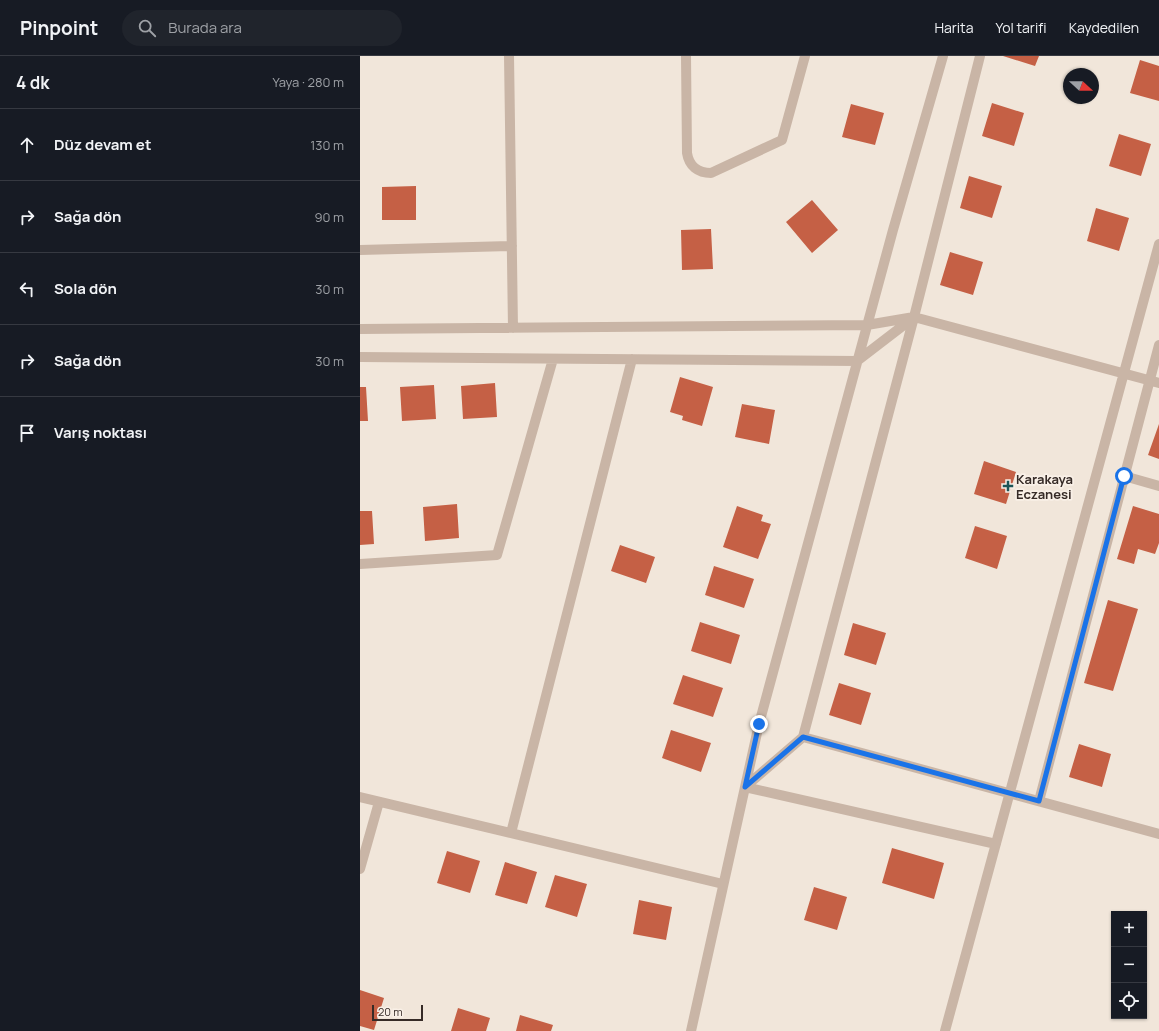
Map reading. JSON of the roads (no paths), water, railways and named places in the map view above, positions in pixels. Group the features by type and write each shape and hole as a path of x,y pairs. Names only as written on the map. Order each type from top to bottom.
{"street":[{"path":"509,56 513,328"},
{"path":"686,56 687,153 691,164 695,169 706,173 711,173 782,140 805,56"},
{"path":"691,1031 759,724 857,361 943,56"},
{"path":"745,787 803,737 914,317 980,56"},
{"path":"945,1031 1159,244"},
{"path":"360,250 512,246"},
{"path":"360,357 857,361 914,317"},
{"path":"360,330 867,325 914,317 1154,382"},
{"path":"1039,801 1124,476 1154,382 1159,345"},
{"path":"360,564 497,555 553,359"},
{"path":"511,833 632,359"},
{"path":"1124,476 1159,486"},
{"path":"803,737 1159,834"},
{"path":"745,787 996,844"},
{"path":"360,797 723,884"},
{"path":"360,869 379,802"}],"place":[{"name":"Karakaya Eczanesi","path":"1008,486"}]}
